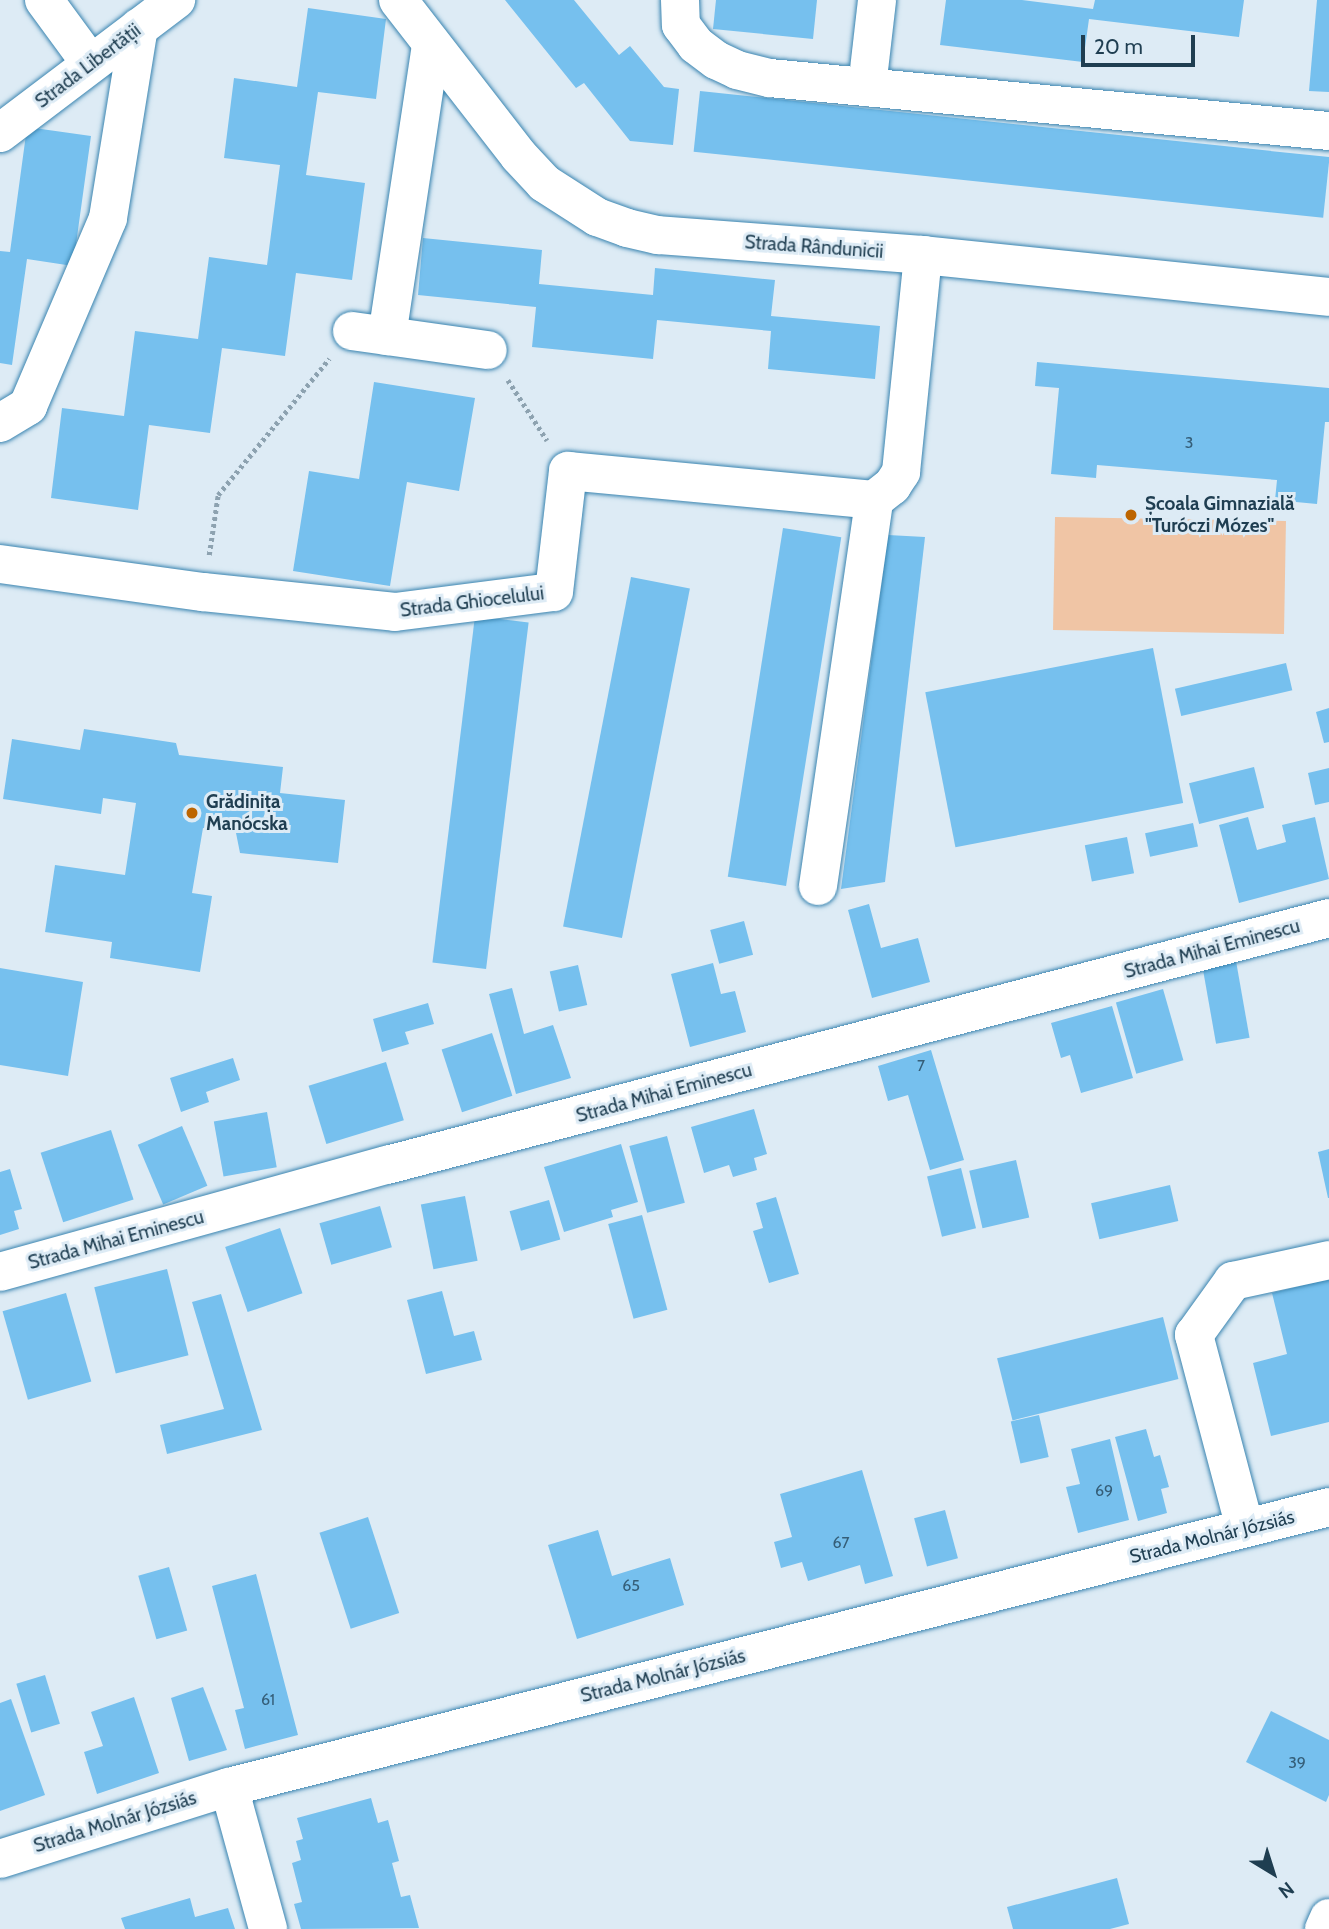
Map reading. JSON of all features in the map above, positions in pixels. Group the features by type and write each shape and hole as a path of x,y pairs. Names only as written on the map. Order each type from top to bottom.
{"street":[{"path":"44,0 91,64"},
{"name":"Strada Libertății","path":"0,133 176,0"},
{"name":"Strada Rândunicii","path":"398,0 544,183 597,217 658,235 923,255 1329,297"},
{"path":"680,0 681,26 688,38 716,60 737,70 770,78 1329,131"},
{"path":"867,87 877,0"},
{"path":"0,423 28,406 108,218 139,27"},
{"path":"431,44 369,334 488,350"},
{"path":"568,471 874,500 892,486 901,472 923,255"},
{"name":"Strada Ghiocelului","path":"0,564 203,592 395,612 554,592 568,471"},
{"path":"818,886 874,500"},
{"name":"Strada Mihai Eminescu","path":"0,1272 387,1165 1329,918"},
{"path":"1245,1528 1194,1335 1233,1281 1329,1260"},
{"name":"Strada Molnár Józsiás","path":"0,1859 229,1787 1329,1507"},
{"path":"229,1787 268,1929"},
{"path":"1324,1929 1329,1918"}],"path":[{"path":"203,592 218,495 369,334"},
{"path":"488,350 568,471"}],"shaded area":[{"path":"1055,517 1286,521 1284,634 1053,630"}],"building":[{"path":"505,0 574,0 619,55 630,46 664,87 679,89 673,145 630,141 584,83 576,88"},
{"path":"716,0 817,0 813,39 713,29"},
{"path":"946,0 1022,0 1093,9 1095,0 1244,0 1239,37 1089,19 1083,62 940,45"},
{"path":"1317,0 1329,0 1329,92 1309,91"},
{"path":"308,8 386,19 376,99 318,92 306,175 365,183 352,280 296,273 285,356 222,348 210,433 149,425 138,510 51,498 62,408 124,416 135,331 198,339 209,257 267,265 280,165 224,158 234,78 297,87"},
{"path":"700,91 1329,157 1323,218 694,152"},
{"path":"27,127 91,136 73,266 27,259 12,365 0,363 0,251 10,252"},
{"path":"423,238 542,250 539,284 653,295 655,268 775,280 771,316 880,326 875,379 768,369 771,331 657,320 653,359 532,347 536,307 418,295"},
{"path":"1037,362 1329,388 1329,422 1325,422 1317,504 1275,500 1277,480 1097,465 1096,478 1051,474 1059,388 1035,386"},
{"path":"374,382 475,398 459,491 407,482 390,586 293,571 309,471 359,479"},
{"path":"783,528 841,537 786,886 728,877"},
{"path":"888,535 925,537 885,882 841,889"},
{"path":"631,577 690,588 622,938 563,926"},
{"path":"475,616 529,623 486,969 432,962"},
{"path":"1153,648 1183,803 955,847 925,692"},
{"path":"1286,663 1292,690 1181,716 1175,689"},
{"path":"1329,708 1329,742 1324,743 1316,712"},
{"path":"84,729 176,743 179,755 283,767 280,793 345,800 338,863 240,853 236,833 203,828 192,893 212,896 200,972 110,958 112,942 45,932 55,865 125,875 136,803 103,798 101,814 3,799 12,739 80,750"},
{"path":"1254,767 1264,808 1199,824 1189,783"},
{"path":"1329,768 1329,802 1315,805 1308,773"},
{"path":"1248,817 1257,850 1286,842 1282,825 1315,817 1329,879 1239,903 1219,825"},
{"path":"1193,823 1198,846 1150,857 1145,833"},
{"path":"1127,837 1134,873 1092,882 1085,845"},
{"path":"869,904 881,948 918,938 930,982 872,998 848,910"},
{"path":"744,921 753,955 719,964 710,930"},
{"path":"1236,961 1250,1038 1216,1044 1203,967"},
{"path":"713,963 721,994 735,991 746,1032 690,1047 671,974"},
{"path":"578,965 587,1005 559,1011 550,972"},
{"path":"0,968 83,982 68,1076 0,1065"},
{"path":"512,988 524,1034 553,1025 571,1078 516,1094 489,994"},
{"path":"1163,989 1183,1060 1136,1074 1116,1003"},
{"path":"428,1003 434,1024 405,1032 409,1044 382,1052 373,1019"},
{"path":"1112,1006 1133,1078 1081,1093 1070,1055 1061,1058 1051,1023"},
{"path":"492,1033 512,1096 462,1112 442,1049"},
{"path":"931,1050 964,1160 930,1170 908,1095 888,1101 878,1066"},
{"path":"233,1058 240,1080 206,1092 209,1102 181,1112 170,1078"},
{"path":"386,1062 404,1120 326,1144 309,1086"},
{"path":"754,1109 767,1154 754,1158 757,1170 733,1177 729,1165 704,1173 691,1127"},
{"path":"267,1112 277,1167 224,1177 214,1121"},
{"path":"182,1126 207,1186 163,1205 138,1145"},
{"path":"111,1130 134,1199 63,1222 41,1153"},
{"path":"667,1136 685,1203 647,1213 629,1146"},
{"path":"621,1144 638,1202 611,1210 613,1217 564,1232 544,1167"},
{"path":"1329,1149 1329,1198 1328,1198 1318,1152"},
{"path":"1016,1160 1029,1217 983,1228 969,1171"},
{"path":"961,1168 976,1228 942,1237 927,1176"},
{"path":"10,1169 22,1209 14,1211 19,1229 0,1235 0,1172"},
{"path":"1170,1185 1178,1221 1099,1239 1091,1203"},
{"path":"465,1196 478,1261 433,1269 421,1205"},
{"path":"776,1197 799,1274 769,1283 753,1231 763,1228 756,1203"},
{"path":"549,1200 560,1239 521,1251 510,1211"},
{"path":"380,1206 392,1247 331,1265 319,1223"},
{"path":"642,1215 667,1310 634,1319 608,1224"},
{"path":"280,1228 302,1293 248,1312 225,1247"},
{"path":"167,1269 189,1355 116,1374 94,1287"},
{"path":"1329,1279 1329,1422 1271,1436 1253,1363 1287,1354 1272,1293"},
{"path":"442,1291 454,1336 474,1331 482,1360 426,1374 407,1300"},
{"path":"66,1293 91,1381 28,1400 3,1311"},
{"path":"221,1294 262,1430 167,1454 160,1425 224,1409 192,1302"},
{"path":"1163,1317 1178,1379 1013,1420 997,1358"},
{"path":"1039,1415 1049,1457 1020,1463 1011,1422"},
{"path":"1146,1429 1154,1457 1160,1455 1169,1487 1161,1489 1167,1513 1138,1521 1115,1437"},
{"path":"1110,1439 1129,1520 1078,1533 1066,1487 1080,1484 1071,1449"},
{"path":"862,1470 893,1576 865,1584 860,1565 808,1581 802,1562 781,1568 774,1542 792,1537 780,1494"},
{"path":"945,1510 958,1558 927,1567 914,1518"},
{"path":"368,1517 399,1613 351,1629 319,1533"},
{"path":"598,1530 612,1576 670,1558 684,1605 577,1639 548,1545"},
{"path":"169,1567 187,1630 156,1639 138,1576"},
{"path":"256,1574 298,1735 245,1749 235,1710 244,1708 212,1586"},
{"path":"45,1675 60,1724 31,1733 16,1684"},
{"path":"203,1687 227,1750 189,1761 171,1698"},
{"path":"134,1697 159,1773 97,1794 84,1752 103,1746 91,1712"},
{"path":"11,1699 45,1795 0,1811 0,1703"},
{"path":"1271,1711 1329,1740 1329,1795 1326,1802 1246,1762"},
{"path":"371,1798 378,1823 388,1820 399,1861 392,1863 401,1897 410,1895 419,1928 301,1929 294,1904 302,1902 292,1863 301,1860 296,1841 303,1839 297,1818"},
{"path":"1117,1878 1129,1924 1110,1929 1013,1929 1007,1907"},
{"path":"190,1898 195,1917 228,1908 235,1929 125,1929 121,1918"}],"place":[{"name":"Școala Gimnazială \"Turóczi Mózes\"","path":"1131,515"},
{"name":"Grădinița Manócska","path":"192,813"}]}
